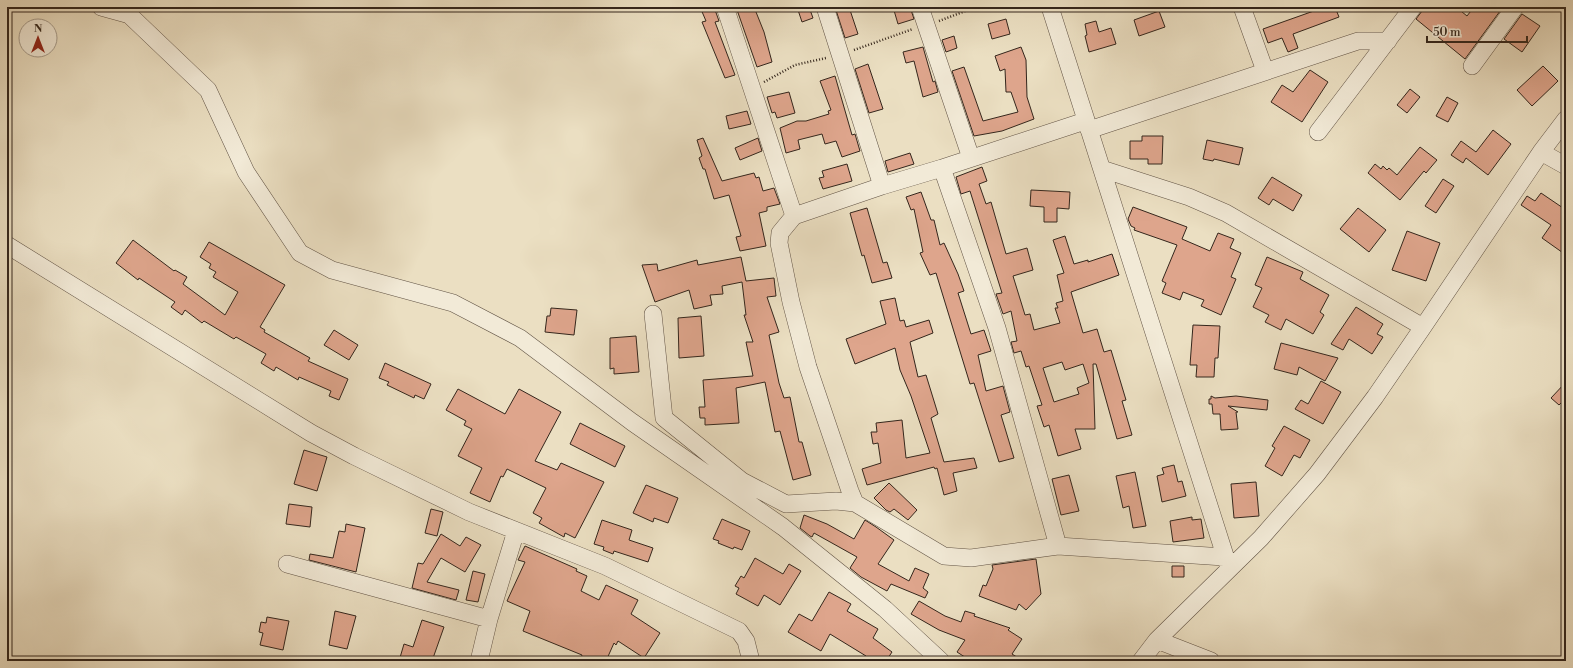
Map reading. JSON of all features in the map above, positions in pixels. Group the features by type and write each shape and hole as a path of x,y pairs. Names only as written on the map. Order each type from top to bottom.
{"street":[{"path":"101,7 125,11 208,90 246,172 300,253 332,270 453,303 520,338 632,422 783,527 885,609 941,661"},
{"path":"725,7 794,216"},
{"path":"824,7 882,186"},
{"path":"920,7 971,158"},
{"path":"1050,7 1227,562"},
{"path":"1242,7 1265,71"},
{"path":"1318,132 1413,7"},
{"path":"1472,66 1515,7"},
{"path":"855,503 810,374 791,302 779,243 780,233 794,216 971,158 1087,126 1265,71 1358,40 1388,41"},
{"path":"1141,661 1157,640 1227,562 1261,538 1317,474 1375,397 1541,152 1566,119"},
{"path":"1541,152 1566,166"},
{"path":"942,168 996,328 1058,546"},
{"path":"1102,169 1190,197 1226,213 1423,327"},
{"path":"7,245 310,432 354,456 469,512 605,566 739,631 746,641 751,661"},
{"path":"653,314 662,412 668,423 742,481 786,504 836,501 855,503 944,556 971,558 1058,546 1227,562"},
{"path":"479,661 489,619 516,531"},
{"path":"287,564 489,619"},
{"path":"1157,640 1211,661"}],"path":[{"path":"752,89 795,65 839,57 864,46 968,10 984,7"}],"building":[{"path":"700,7 714,7 719,21 715,22 735,75 725,78 702,22 706,21"},
{"path":"736,7 754,7 764,32 772,62 757,67"},
{"path":"797,7 809,7 813,18 802,22"},
{"path":"835,7 849,7 858,34 845,38"},
{"path":"893,7 910,7 914,19 898,24"},
{"path":"1325,7 1335,7 1339,17 1293,34 1298,48 1288,52 1282,38 1268,43 1263,29"},
{"path":"1425,7 1456,7 1467,16 1474,7 1503,7 1465,59 1416,19"},
{"path":"1159,11 1165,27 1139,36 1134,20"},
{"path":"1522,14 1540,26 1522,52 1504,39"},
{"path":"1006,19 1010,34 992,39 988,24"},
{"path":"1096,21 1099,32 1111,28 1116,44 1089,52 1085,36 1087,35 1085,24"},
{"path":"954,36 957,48 946,52 942,40"},
{"path":"923,47 933,82 935,81 938,92 923,97 914,61 906,63 903,52"},
{"path":"1021,47 1026,60 1027,97 1034,119 1002,131 974,136 952,71 964,67 983,121 1018,112 1011,92 1006,92 1005,69 1000,71 995,56"},
{"path":"868,64 883,109 869,113 855,69"},
{"path":"1543,66 1558,81 1532,106 1517,90"},
{"path":"1310,70 1328,82 1302,122 1271,102 1282,85 1293,92"},
{"path":"835,76 852,135 855,134 860,151 842,157 836,141 825,144 822,134 798,140 800,149 786,153 780,128 797,121 806,121 829,114 828,111 831,110 820,81"},
{"path":"1410,89 1420,97 1407,113 1397,105"},
{"path":"789,92 795,113 777,118 775,112 772,113 767,97"},
{"path":"1447,97 1458,103 1448,122 1436,116"},
{"path":"747,111 751,124 729,129 726,116"},
{"path":"1493,130 1511,144 1488,175 1466,158 1463,163 1451,155 1461,141 1476,152"},
{"path":"1142,136 1163,136 1162,164 1148,164 1148,159 1130,159 1130,141 1142,141"},
{"path":"703,138 722,181 754,173 756,178 759,177 763,191 774,188 780,204 767,207 767,211 759,213 766,246 740,251 736,237 741,236 729,195 714,199 705,169 703,169 699,158 702,156 697,140"},
{"path":"758,138 762,151 740,160 735,148"},
{"path":"1207,140 1243,148 1239,165 1214,159 1213,161 1203,159"},
{"path":"1420,147 1437,160 1426,173 1424,171 1400,200 1368,173 1375,164 1381,169 1383,166 1387,170 1389,168 1397,175"},
{"path":"910,153 914,164 888,172 885,161"},
{"path":"847,164 852,181 823,189 819,178 824,177 822,171"},
{"path":"982,167 987,181 979,184 986,204 991,202 1006,254 1027,248 1033,270 1013,276 1025,315 1030,314 1034,330 1060,323 1055,308 1058,308 1056,303 1063,301 1057,275 1064,273 1053,240 1065,236 1074,264 1088,260 1088,262 1112,254 1119,275 1071,292 1083,333 1097,329 1104,352 1111,350 1126,400 1122,401 1132,435 1117,439 1096,364 1093,364 1095,429 1075,429 1081,449 1058,456 1049,425 1044,427 1037,406 1042,405 1029,366 1026,367 1021,351 1014,353 1011,342 1017,341 1011,311 1003,314 996,294 1002,293 970,191 961,194 956,177","holes":["1062,362 1065,370 1083,364 1089,383 1077,388 1079,394 1054,402 1043,368"]},
{"path":"1272,177 1302,195 1293,211 1273,199 1269,205 1258,198"},
{"path":"1443,179 1454,186 1436,213 1425,206"},
{"path":"1031,190 1070,192 1069,209 1057,208 1057,222 1044,222 1044,207 1030,206"},
{"path":"921,192 931,220 934,220 940,245 944,243 964,291 958,293 971,334 984,330 991,351 978,355 986,391 1003,386 1010,412 1001,415 1014,458 999,462 974,383 970,384 936,273 930,275 920,253 923,252 914,209 911,210 906,197"},
{"path":"1541,193 1566,210 1566,255 1542,238 1551,225 1521,205 1527,196 1535,201"},
{"path":"1133,207 1187,227 1182,239 1210,251 1218,233 1234,239 1230,248 1241,253 1231,277 1236,279 1221,315 1201,306 1204,300 1183,292 1180,300 1162,293 1166,283 1162,281 1177,245 1134,230 1135,228 1131,226 1128,219"},
{"path":"867,208 883,263 887,262 892,278 872,283 864,255 862,256 850,213"},
{"path":"1358,208 1386,230 1369,252 1340,229"},
{"path":"1407,231 1440,243 1426,281 1392,270"},
{"path":"133,240 174,271 175,270 187,277 183,284 225,315 238,292 213,277 216,272 209,268 211,264 200,257 209,242 285,285 260,327 265,330 264,332 310,358 308,361 348,379 339,400 329,396 331,391 299,377 298,380 276,367 274,371 261,363 266,354 236,337 234,339 204,321 202,323 185,310 182,315 171,307 175,302 139,278 138,280 116,263"},
{"path":"741,257 746,281 774,278 776,296 767,297 779,332 769,335 779,383 784,398 790,397 799,442 802,442 811,475 793,480 780,431 775,432 765,382 736,388 739,423 705,425 705,418 700,418 699,407 705,407 703,380 753,376 746,342 753,342 744,315 746,315 742,282 722,286 723,294 710,295 712,305 694,309 689,290 655,302 642,265 657,264 658,271 697,260 698,265"},
{"path":"1267,257 1303,272 1300,279 1329,295 1320,312 1324,315 1313,334 1286,319 1281,330 1265,322 1269,315 1253,307 1262,288 1255,285"},
{"path":"895,298 900,321 904,320 906,327 929,320 933,333 910,342 918,377 926,375 938,414 931,418 944,462 974,458 977,468 953,473 957,491 944,495 937,468 935,469 934,467 867,485 862,469 881,463 878,443 873,444 871,432 877,432 876,423 902,420 906,458 930,453 911,396 900,370 895,348 855,364 846,339 886,324 880,301"},
{"path":"1356,307 1383,324 1377,334 1383,337 1372,354 1349,339 1343,350 1331,344"},
{"path":"551,308 577,310 574,335 545,332 547,316 550,316"},
{"path":"701,316 704,356 679,358 678,318"},
{"path":"1193,325 1220,326 1218,358 1215,358 1214,377 1196,377 1197,365 1190,365"},
{"path":"334,330 358,345 349,360 324,345"},
{"path":"636,336 639,372 614,374 614,368 610,369 610,338"},
{"path":"1281,343 1338,358 1325,381 1299,367 1297,375 1274,369"},
{"path":"385,363 431,384 424,399 415,395 414,398 387,385 389,382 379,378"},
{"path":"1321,381 1341,392 1323,424 1295,409 1301,400 1308,404"},
{"path":"1566,382 1566,398 1559,405 1551,398"},
{"path":"458,389 505,414 519,389 561,412 535,461 557,470 561,463 604,482 575,538 565,533 564,537 539,523 542,518 533,513 546,488 507,469 503,477 501,476 490,502 470,493 482,468 458,456 472,429 464,425 466,421 446,410"},
{"path":"1211,396 1215,398 1236,396 1268,400 1267,410 1228,406 1238,412 1236,412 1238,429 1221,430 1220,414 1213,414 1212,404 1209,404 1209,399 1211,399"},
{"path":"580,423 625,446 615,467 570,444"},
{"path":"1284,426 1310,440 1300,458 1294,455 1282,476 1265,466 1275,448 1272,446"},
{"path":"304,450 327,457 317,491 294,484"},
{"path":"1174,465 1178,482 1182,481 1186,496 1162,502 1157,476 1164,474 1162,468"},
{"path":"1135,472 1146,526 1133,528 1129,506 1123,508 1116,476"},
{"path":"1069,475 1079,511 1061,515 1052,479"},
{"path":"1256,482 1259,516 1234,518 1231,484"},
{"path":"889,483 917,510 908,520 894,509 890,512 886,510 874,498"},
{"path":"646,485 678,498 668,523 654,518 653,522 633,513"},
{"path":"289,504 312,507 310,527 286,524"},
{"path":"431,509 443,512 437,536 425,533"},
{"path":"804,515 827,524 854,539 865,520 876,527 894,540 878,564 909,581 915,568 929,574 923,588 928,592 925,598 891,584 887,591 861,577 850,568 857,557 814,533 812,537 810,536 800,528"},
{"path":"1192,517 1192,520 1201,519 1204,538 1173,542 1170,521"},
{"path":"722,519 750,531 742,550 734,547 733,549 718,543 719,541 713,539"},
{"path":"602,520 632,530 629,540 653,548 648,562 614,551 613,554 603,550 604,547 594,544"},
{"path":"346,524 365,528 356,572 309,560 310,554 333,558 339,531 345,532"},
{"path":"441,534 460,546 466,537 481,545 465,572 441,558 427,582 459,590 456,600 412,588 418,563 423,564"},
{"path":"525,546 577,569 576,571 587,576 581,591 599,600 606,585 638,600 631,614 660,633 644,658 618,641 616,645 614,643 606,661 580,661 582,655 523,631 530,611 507,601 525,562 518,560"},
{"path":"755,558 783,574 789,564 801,571 780,605 764,595 758,606 736,594 739,588 735,586 741,576 744,578"},
{"path":"1036,559 1041,594 1026,610 1019,604 1016,610 979,596 983,585 986,586 993,569 992,565"},
{"path":"1172,566 1184,566 1184,577 1172,577"},
{"path":"473,571 485,574 478,602 466,600"},
{"path":"829,592 851,604 847,611 878,629 873,638 892,652 886,661 862,661 866,656 830,634 821,651 788,632 799,614 812,621"},
{"path":"919,601 945,616 961,622 965,611 975,614 974,616 1010,628 1008,630 1022,639 1012,654 1023,661 971,661 957,652 965,640 939,630 911,614"},
{"path":"335,611 356,616 347,649 329,645"},
{"path":"267,617 289,621 283,650 260,645 263,633 259,632 261,622 266,623"},
{"path":"422,620 444,627 432,661 399,661 404,644 413,647"}]}
